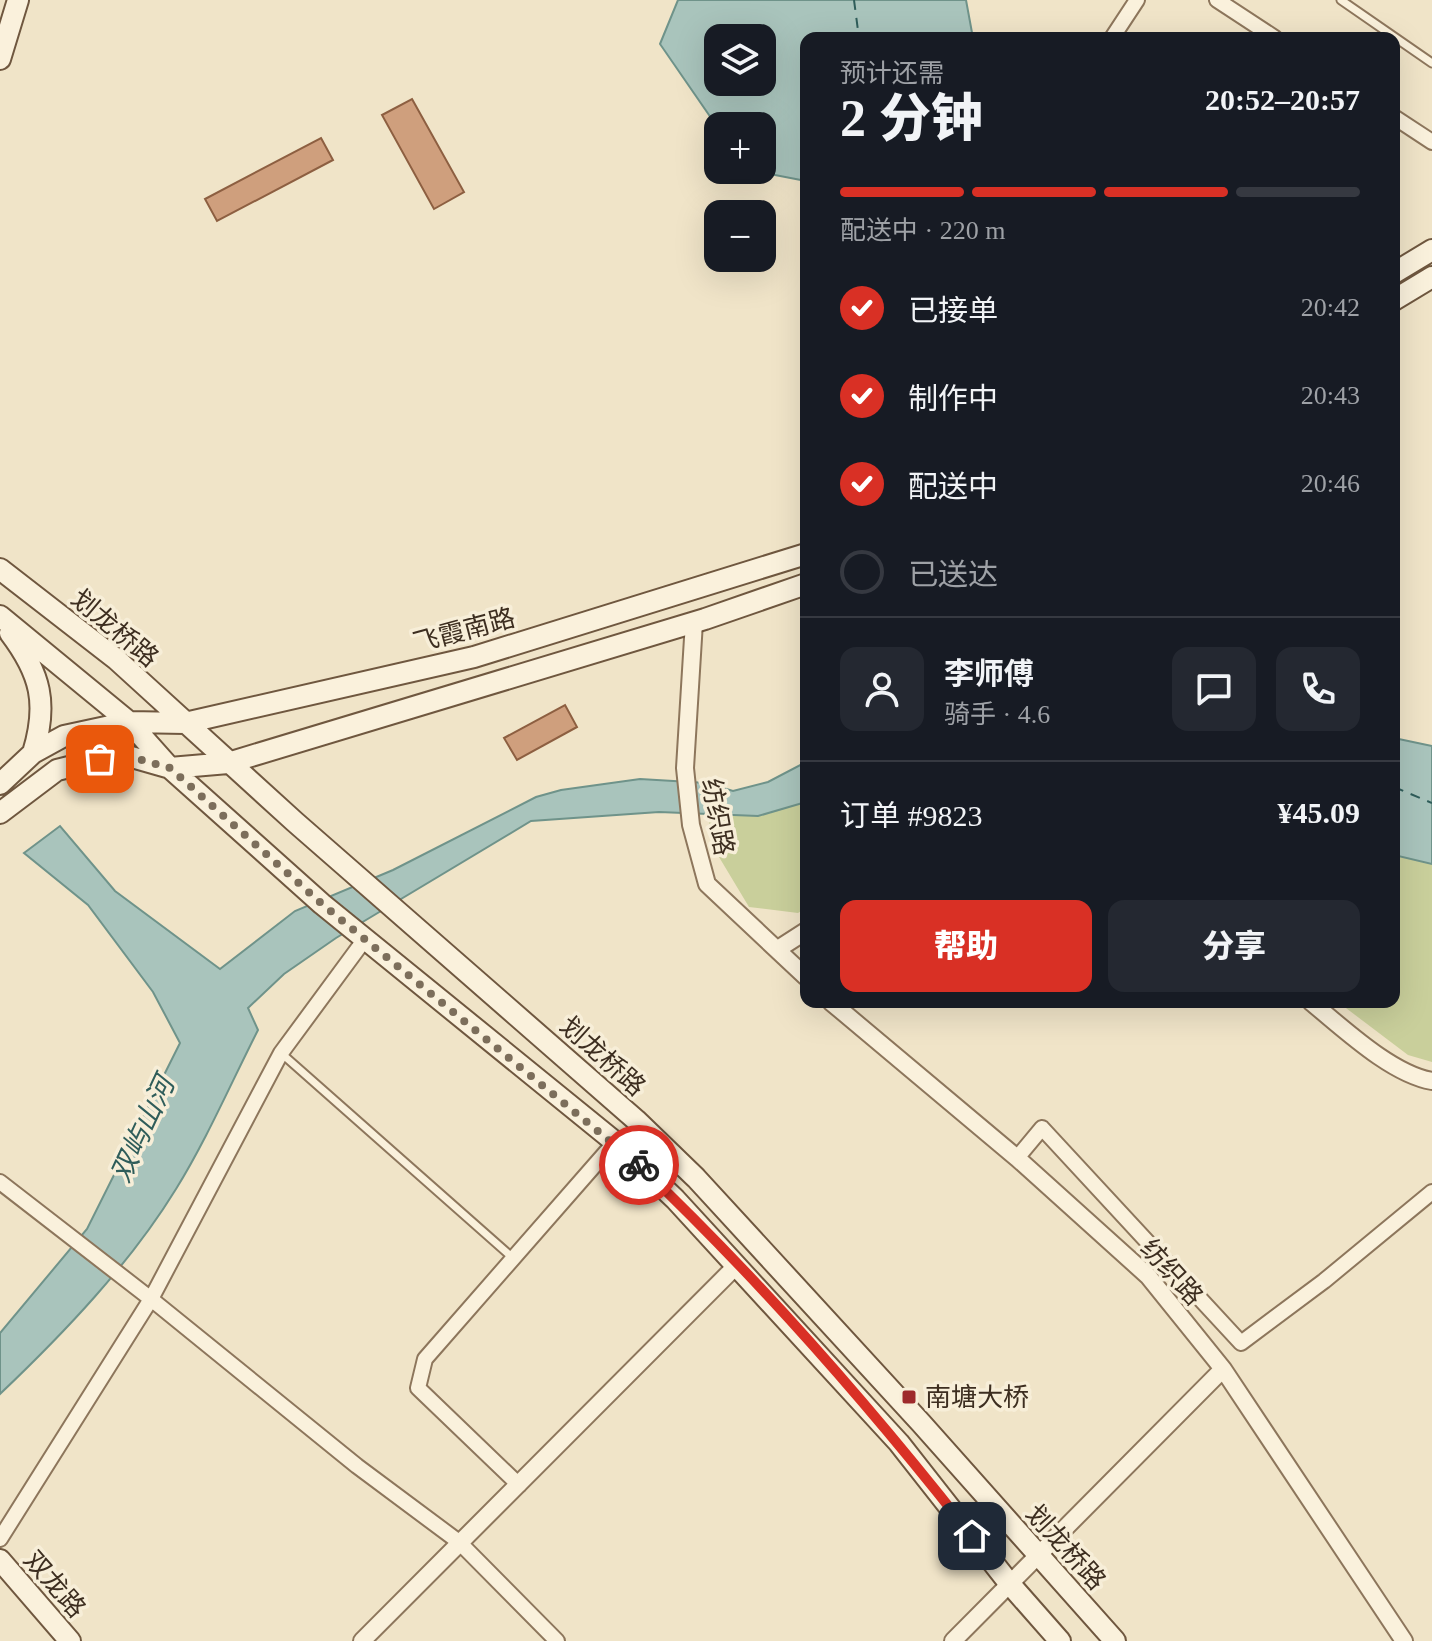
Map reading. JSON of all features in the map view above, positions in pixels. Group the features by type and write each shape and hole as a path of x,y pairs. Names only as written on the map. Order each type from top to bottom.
{"main road":[{"path":"0,59 6,18 18,0"},
{"path":"1400,269 1432,250"},
{"path":"1400,296 1432,277"},
{"name":"飞霞南路","path":"0,784 33,753 64,736 129,722 185,723 474,657 800,556"},
{"name":"划龙桥路","path":"0,569 116,659 228,763 676,1159 921,1423 1115,1641"},
{"path":"0,813 57,770 121,754 170,768 228,763 694,622 800,586"},
{"path":"0,618 129,722 170,768 365,939 615,1142 737,1265 899,1443 1009,1583 1060,1641"},
{"path":"0,618 29,658 39,688 42,723 33,753"},
{"name":"双龙路","path":"0,1560 70,1641"}],"street":[{"path":"1116,32 1137,0"},
{"path":"1217,0 1266,32"},
{"path":"1400,121 1432,142"},
{"name":"纺织路","path":"694,622 685,768 691,825 707,884 800,971"},
{"path":"778,949 800,935"},
{"path":"0,1539 151,1299 281,1053 365,939"},
{"name":"纺织路","path":"838,1008 1017,1158 1148,1276 1223,1369 1404,1641"},
{"path":"1318,1008 1360,1042 1420,1079 1432,1081"},
{"path":"1017,1158 1042,1128 1241,1343 1324,1281 1432,1192"},
{"path":"519,1485 418,1388 425,1359 615,1142"},
{"path":"0,1182 151,1299 357,1466 459,1542 557,1641"},
{"path":"362,1641 737,1265"},
{"path":"953,1641 1223,1369"}],"lane":[{"path":"1341,0 1387,32"},
{"path":"1400,41 1432,63"},
{"path":"281,1053 513,1258"}],"green space":[{"path":"800,804 798,913 749,907 713,847 708,815 758,816"},
{"path":"1400,856 1432,864 1432,1062 1408,1055 1346,1008 1400,1008"}],"water":[{"path":"678,0 966,0 972,32 800,32 800,180 776,175 776,112 707,112 660,44"},
{"path":"1400,739 1432,746 1432,864 1400,856"},
{"name":"双屿山河","path":"800,765 800,804 758,816 659,812 531,821 336,938 284,974 248,1008 258,1030 198,1151 158,1217 95,1297 0,1394 0,1333 87,1229 180,1043 153,992 88,905 24,853 60,826 115,891 220,969 295,911 393,870 536,797 561,790 640,779 707,783 733,791 768,782"}],"building":[{"path":"412,99 464,192 434,209 382,115"},
{"path":"321,138 333,160 217,221 205,199"},
{"path":"565,705 577,727 517,760 504,738"}],"ferry route":[{"path":"854,0 858,32"},
{"path":"1400,790 1432,803"}],"way so far":[{"path":"100,759 121,754 170,768 322,904 615,1142 639,1165"}],"place":[{"name":"南塘大桥","path":"909,1397"}],"route":[{"path":"639,1165 675,1199 899,1443 972,1536"}]}
